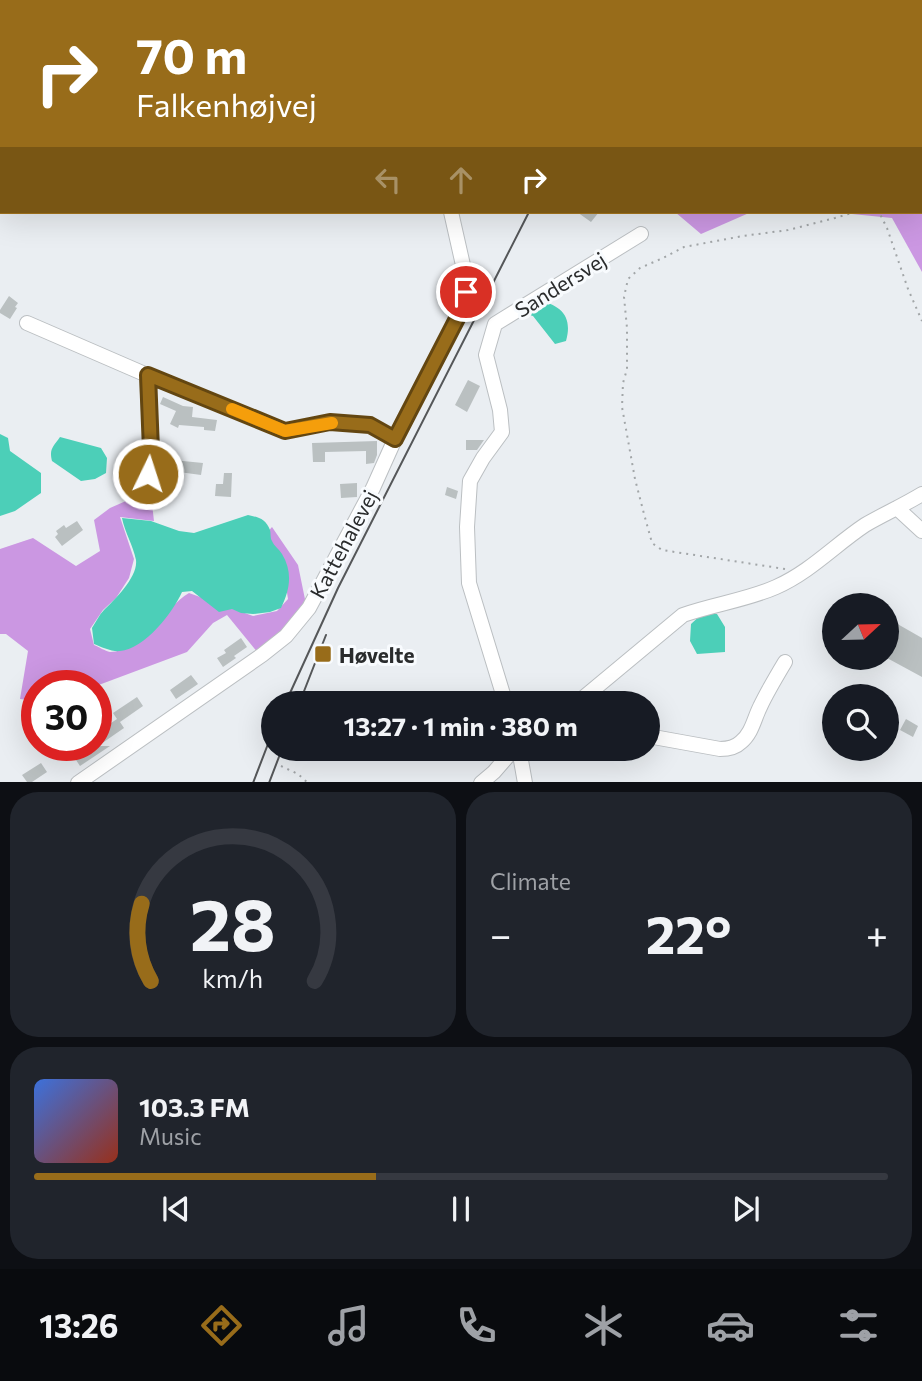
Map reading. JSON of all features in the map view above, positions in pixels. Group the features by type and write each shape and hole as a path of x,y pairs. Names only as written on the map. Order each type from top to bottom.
{"street":[{"name":"Kattehalevej","path":"78,782 262,655 286,636 309,608 373,488 395,439 463,307 465,274 451,214"},
{"name":"Sandersvej","path":"502,691 469,583 467,527 470,481 502,432 500,410 486,355 495,324 641,234"},
{"path":"27,323 285,431 330,422 370,425 395,439"},
{"path":"148,375 151,450 148,474"},
{"path":"592,691 683,615 777,587 804,571 865,526 922,494"},
{"path":"897,508 922,531"},
{"path":"660,738 720,749 734,747 749,733 785,662"},
{"path":"481,782 505,761"},
{"path":"519,761 525,782"}],"path":[{"path":"804,571 754,566 662,550 653,543 635,479 622,407 623,383 627,369 624,297 628,279 640,268 684,247 788,230 849,214"},
{"path":"880,214 922,321"},
{"path":"281,766 308,782"}],"shaded area":[{"path":"677,214 747,214 701,234"},
{"path":"852,214 922,214 922,272 892,218"},
{"path":"537,300 553,305 563,313 568,325 566,341 555,344 533,316 526,314 525,309"},
{"path":"0,434 8,438 10,451 41,473 41,493 15,511 0,516"},
{"path":"60,437 101,448 107,458 106,473 95,479 81,481 52,461 51,451"},
{"path":"135,497 152,504 154,521 120,517 134,559 129,578 90,629 94,645 110,652 142,641 172,607 189,593 253,616 277,611 288,599 281,554 264,536 272,527 298,565 308,614 258,653 227,615 213,623 187,652 112,680 112,670 25,670 28,651 6,634 0,634 0,549 33,538 76,566 100,551 94,520 110,508"},
{"path":"248,515 266,523 273,543 281,552 288,568 289,581 281,608 253,614 232,609 219,612 192,591 182,592 165,619 139,644 117,651 94,644 92,628 102,612 125,587 136,567 135,555 122,518 151,521 179,531 194,533"},
{"path":"703,613 717,614 725,627 725,652 697,654 690,641 691,624"}],"building":[{"path":"580,214 597,214 591,222"},
{"path":"9,296 18,303 10,319 0,313"},
{"path":"468,380 480,386 467,412 455,405"},
{"path":"163,397 183,406 193,407 192,417 217,420 215,431 204,430 204,427 179,425 178,428 170,424 176,411 160,404"},
{"path":"466,440 484,440 477,450 466,450"},
{"path":"377,441 374,463 366,464 366,451 325,452 325,462 313,462 312,443"},
{"path":"173,460 203,463 201,475 179,472 179,479 170,478"},
{"path":"224,473 232,473 231,497 215,496 216,484 223,484"},
{"path":"357,483 357,497 341,498 340,484"},
{"path":"447,487 458,491 456,499 445,495"},
{"path":"77,521 83,530 62,546 55,537 58,534 56,531"},
{"path":"900,625 922,638 922,677 900,665"},
{"path":"241,638 247,647 223,667 217,658"},
{"path":"191,675 198,684 176,699 170,690"},
{"path":"137,697 143,706 120,722 124,728 112,736 112,722 117,719 113,713"},
{"path":"906,719 918,726 913,737 900,730"},
{"path":"41,763 47,772 32,782 27,782 22,775"}],"tram line":[{"path":"291,691 338,588 528,214"},
{"path":"304,691 326,635"},
{"path":"253,782 261,761"},
{"path":"269,782 277,761"}],"slow traffic":[{"path":"232,409 285,431 332,423"}],"place":[{"name":"Høvelte","path":"323,654"}],"route":[{"path":"148,474 151,450 148,375 285,431 330,422 370,425 395,439 463,307 466,292"}]}
